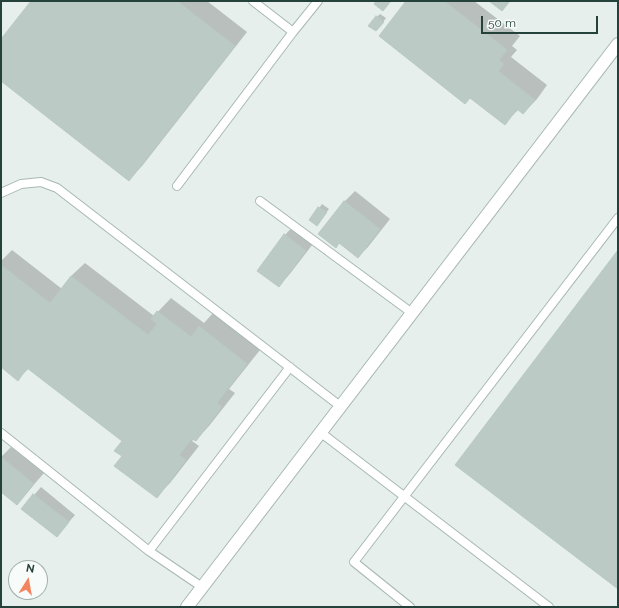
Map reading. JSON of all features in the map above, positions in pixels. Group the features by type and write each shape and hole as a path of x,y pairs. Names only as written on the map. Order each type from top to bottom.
{"street":[{"path":"187,607 618,44"}],"lane":[{"path":"253,1 293,32"},
{"path":"178,186 293,32 318,1"},
{"path":"1,193 21,184 41,182 57,188 340,406"},
{"path":"260,201 412,313"},
{"path":"410,607 354,562 618,218"},
{"path":"150,551 290,367"},
{"path":"320,432 549,607"},
{"path":"1,433 150,551 202,587"}],"building":[{"path":"31,1 177,1 235,46 129,181 1,81 1,39"},
{"path":"376,1 391,1 383,11 374,4"},
{"path":"406,1 444,1 507,50 499,60 504,64 498,71 535,100 523,114 517,109 505,125 470,98 465,104 379,36"},
{"path":"489,1 510,1 502,11"},
{"path":"376,16 384,22 376,31 368,26"},
{"path":"344,201 380,229 358,258 339,243 336,248 318,234"},
{"path":"318,207 327,212 317,226 309,220"},
{"path":"284,234 306,251 279,287 257,271"},
{"path":"618,250 618,589 455,465"},
{"path":"1,265 50,303 71,276 148,335 157,324 151,319 157,311 191,337 199,326 247,364 217,403 222,407 196,441 192,439 179,455 186,460 157,498 114,466 122,456 114,451 122,441 27,368 18,381 1,367"},
{"path":"1,457 34,484 17,505 1,492"},
{"path":"33,494 69,522 57,537 21,509"}]}
